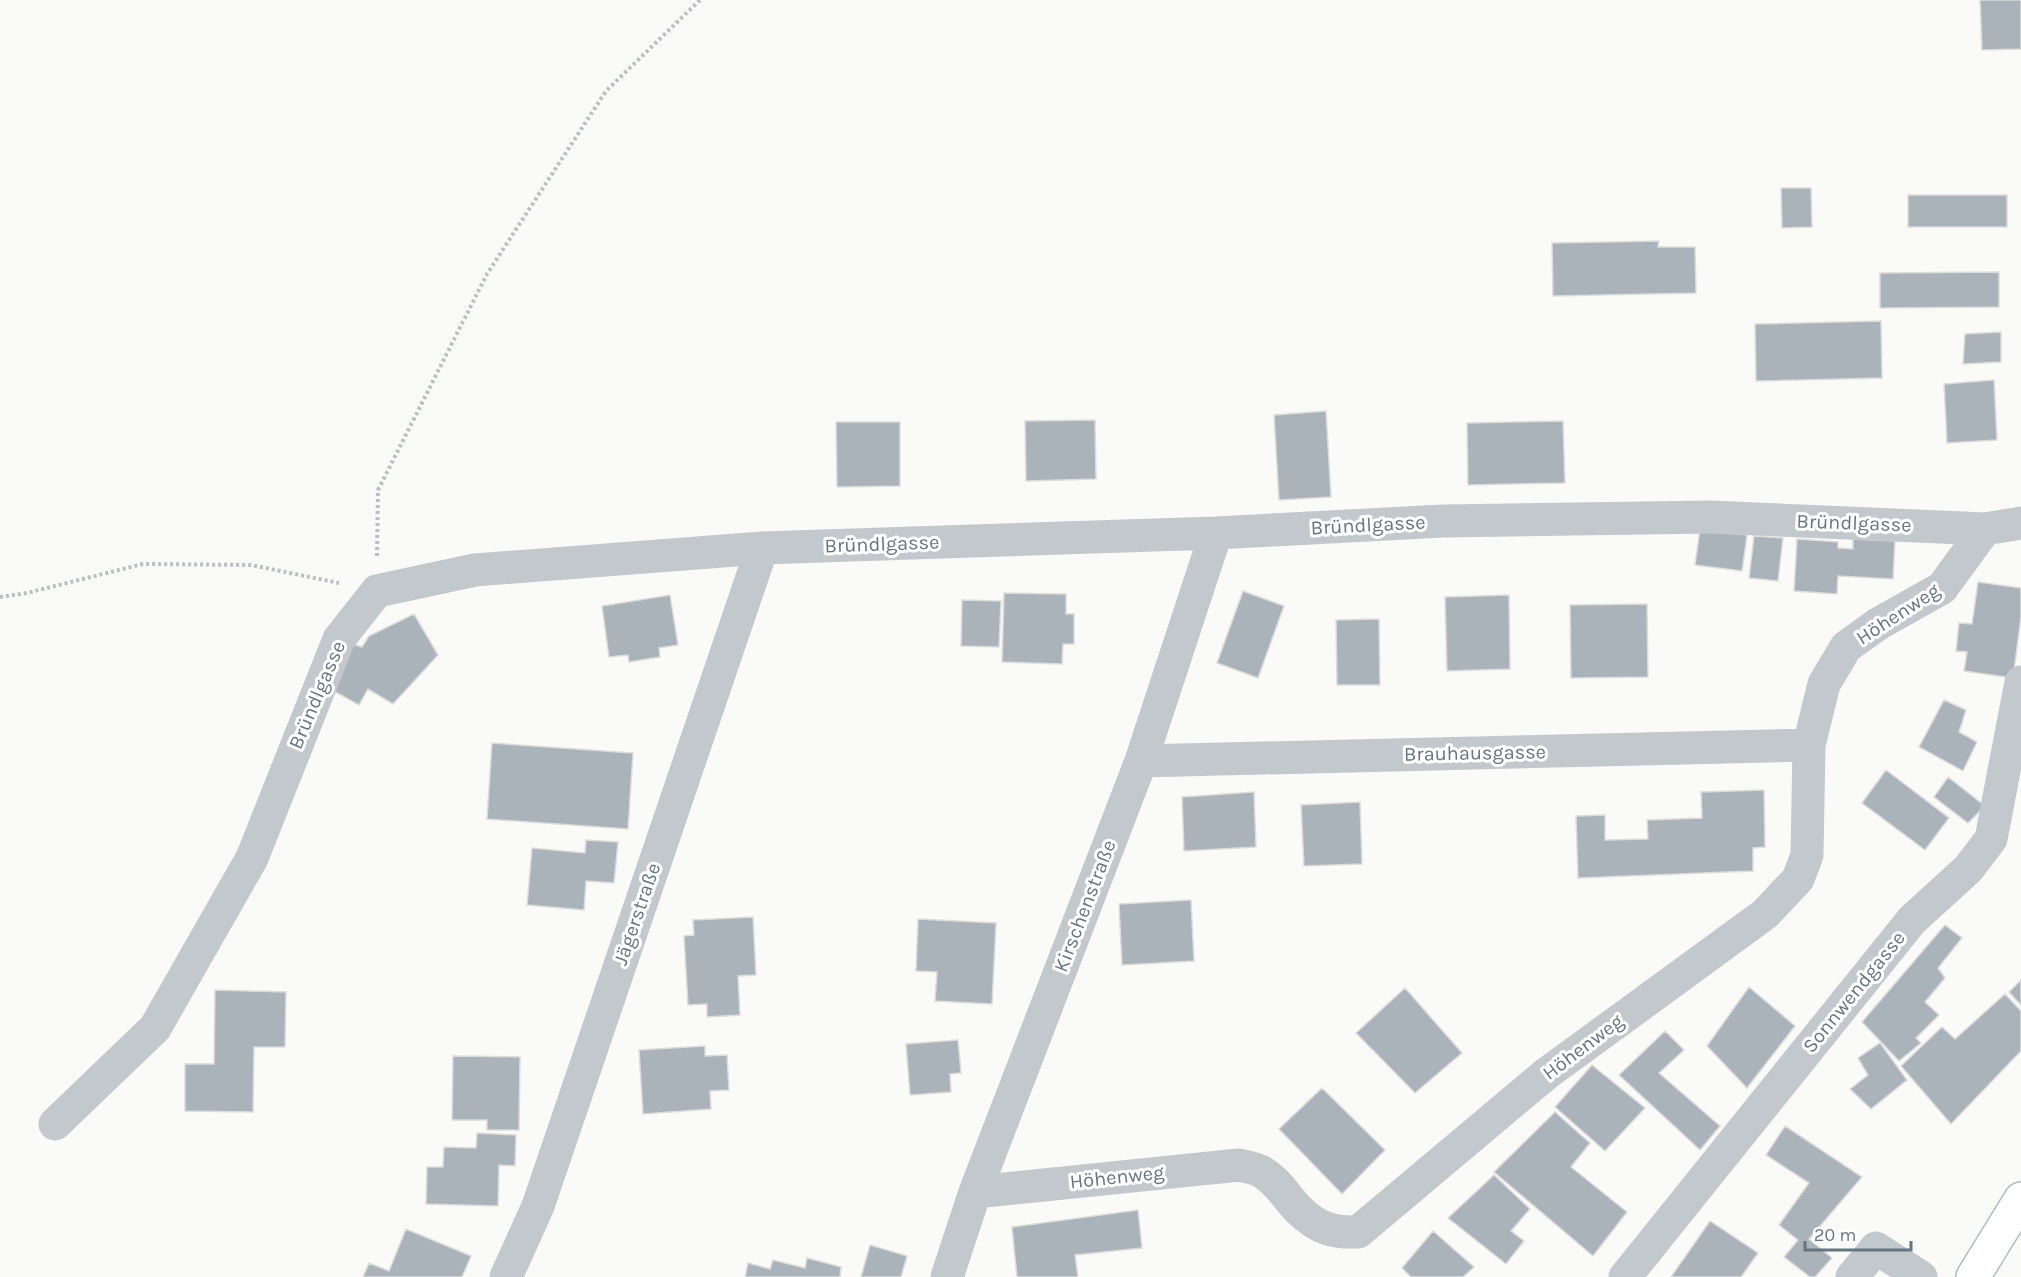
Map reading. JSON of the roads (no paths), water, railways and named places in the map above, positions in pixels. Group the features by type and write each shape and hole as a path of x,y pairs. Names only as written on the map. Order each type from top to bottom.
{"main road":[{"path":"1972,1277 2021,1199"}],"street":[{"name":"Bründlgasse","path":"56,1124 155,1028 252,858 339,639 377,591 475,570 762,548 1216,533 1443,521 1711,517 1985,529 2021,524"},
{"name":"Höhenweg","path":"975,1192 1239,1165 1262,1172 1279,1185 1299,1210 1324,1229 1341,1233 1358,1232 1546,1074 1765,914 1798,879 1807,855 1809,745 1824,684 1846,647 1878,624 1942,588 1985,529"},
{"name":"Kirschenstraße","path":"948,1277 975,1192 1141,761 1216,533"},
{"name":"Jägerstraße","path":"506,1277 538,1206 762,548"},
{"name":"Sonnwendgasse","path":"1625,1277 1912,920 1968,869 1991,839 2021,682"},
{"name":"Brauhausgasse","path":"1141,761 1809,745"},
{"path":"1852,1277 1876,1248 1921,1277"}]}
